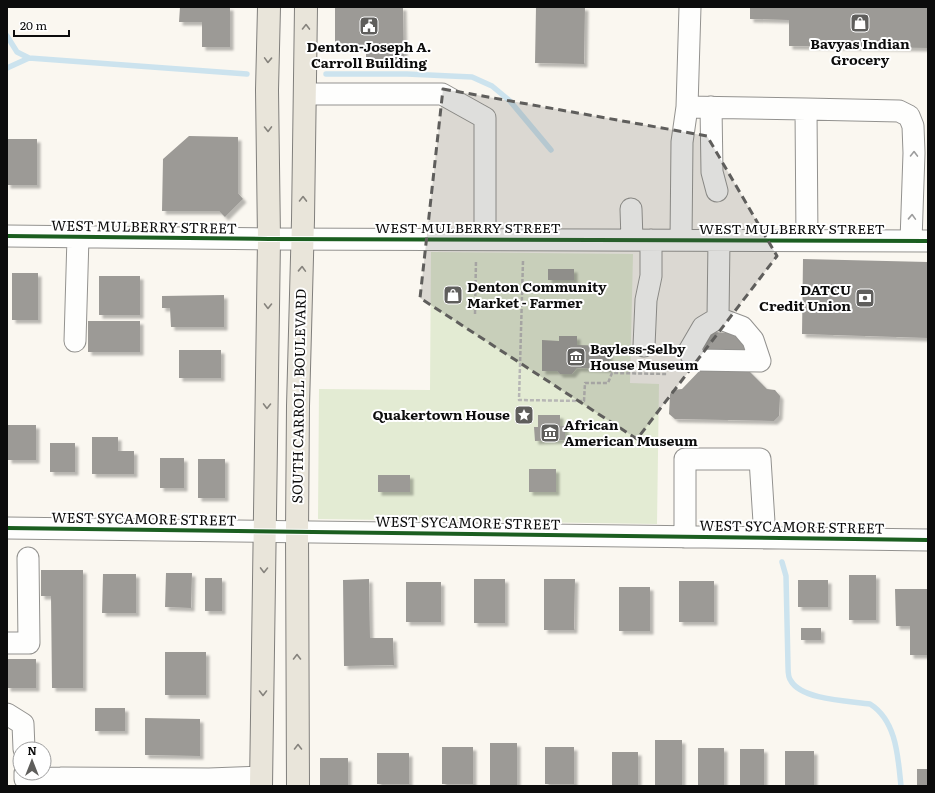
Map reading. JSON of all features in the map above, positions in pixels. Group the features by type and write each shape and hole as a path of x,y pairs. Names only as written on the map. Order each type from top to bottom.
{"main road":[{"path":"261,782 269,239 267,90 269,7"},
{"name":"SOUTH CARROLL BOULEVARD","path":"298,786 298,406 303,238 306,7"}],"street":[{"path":"681,240 682,142 687,107 690,7"},
{"path":"305,94 442,94 484,118 484,239"},
{"path":"687,107 899,111 909,116 913,126 920,241"},
{"path":"711,107 712,172 717,191"},
{"path":"806,110 807,240"},
{"path":"631,209 642,240 651,276 646,300 644,346"},
{"name":"WEST MULBERRY STREET","path":"7,236 269,239 920,241"},
{"path":"75,341 78,237"},
{"path":"718,318 719,240"},
{"path":"685,537 685,459 760,459 765,538"},
{"name":"WEST SYCAMORE STREET","path":"7,528 928,540"},
{"path":"7,643 29,643 28,558"},
{"path":"7,714 23,724 24,741"},
{"path":"50,781 261,782"}],"path":[{"path":"475,314 476,260"},
{"path":"523,260 519,400 584,401 585,383 608,383 612,373 668,374"}],"highlighted area":[{"path":"443,89 707,136 777,256 637,439 420,298"}],"green space":[{"path":"431,252 633,254 630,383 659,384 657,524 318,519 319,389 430,390"}],"building":[{"path":"180,7 230,7 230,47 202,47 202,22 179,22"},
{"name":"Denton-Joseph A. Carroll Building","path":"335,7 403,7 404,60 366,60 366,46 335,46"},
{"path":"536,7 585,7 584,64 535,63"},
{"path":"750,7 928,7 928,48 789,46 789,20 750,19"},
{"path":"189,136 238,137 238,193 243,199 225,217 219,211 162,211 163,159"},
{"path":"7,139 37,139 37,185 7,185"},
{"name":"DATCU Credit Union","path":"803,259 928,262 928,338 802,334"},
{"path":"548,269 574,269 574,280 548,280"},
{"path":"12,273 38,273 38,320 12,320"},
{"path":"99,276 140,276 140,315 99,315"},
{"path":"224,295 224,327 171,327 170,308 162,308 162,296"},
{"path":"88,321 140,321 140,352 88,352"},
{"path":"709,332 741,333 744,339 744,366 767,389 775,390 780,396 779,416 774,421 675,419 669,414 670,395 672,390 682,389 705,365 703,338"},
{"name":"Bayless-Selby House Museum","path":"559,336 577,336 577,345 609,346 609,369 577,368 572,374 560,374 557,371 542,371 542,340 559,341"},
{"path":"179,350 221,350 221,378 179,378"},
{"name":"African American Museum","path":"538,415 560,415 560,426 565,426 565,440 535,441 534,427 538,427"},
{"path":"8,425 36,425 36,460 8,460"},
{"path":"92,437 118,437 118,451 134,451 134,474 92,474"},
{"path":"50,443 75,443 75,472 50,472"},
{"path":"160,458 184,458 184,488 160,488"},
{"path":"198,459 225,459 225,498 198,498"},
{"path":"529,469 556,469 556,492 529,492"},
{"path":"378,475 410,475 410,492 378,492"},
{"path":"41,570 83,570 83,688 52,688 51,596 41,596"},
{"path":"166,573 192,573 191,608 165,607"},
{"path":"103,574 136,574 136,613 102,613"},
{"path":"849,575 876,575 876,620 849,620"},
{"path":"205,578 222,578 222,611 205,611"},
{"path":"369,579 370,638 393,638 394,665 344,666 343,580"},
{"path":"474,579 505,579 505,623 474,623"},
{"path":"544,579 575,579 574,630 544,630"},
{"path":"798,580 828,580 828,607 798,607"},
{"path":"679,581 714,581 714,622 679,622"},
{"path":"406,582 441,582 441,622 406,622"},
{"path":"619,587 650,587 650,631 619,631"},
{"path":"895,589 928,589 928,655 910,655 910,626 896,626"},
{"path":"801,628 821,628 821,640 801,640"},
{"path":"165,652 206,652 206,695 165,695"},
{"path":"7,659 36,659 36,688 7,688"},
{"path":"95,708 125,708 125,731 95,731"},
{"path":"145,718 200,719 200,756 145,755"},
{"path":"655,740 682,740 682,786 655,786"},
{"path":"490,743 517,743 517,786 490,786"},
{"path":"442,747 473,747 473,784 442,784"},
{"path":"545,747 574,747 574,784 545,784"},
{"path":"698,748 724,748 724,786 698,786"},
{"path":"740,749 764,749 764,786 740,786"},
{"path":"785,751 814,751 814,786 785,786"},
{"path":"612,752 638,752 638,786 612,786"},
{"path":"377,753 409,753 409,784 377,784"},
{"path":"320,758 348,758 348,785 320,785"},
{"path":"917,769 928,769 928,786 917,786"}],"waterway":[{"path":"7,36 17,52 29,58 247,74"},
{"path":"7,68 29,58"},
{"path":"326,74 407,74 472,77 492,86 510,101 551,150"},
{"path":"782,562 786,576 788,670 790,680 805,692 816,696 870,704 879,711 891,730 897,752 901,786"}],"cycle path":[{"path":"7,236 269,239 928,241"},
{"path":"7,528 928,540"}],"place":[{"name":"Bavyas Indian Grocery","path":"860,23"},
{"name":"Denton-Joseph A. Carroll Building","path":"369,26"},
{"name":"Denton Community Market - Farmer","path":"453,295"},
{"name":"DATCU Credit Union","path":"865,298"},
{"name":"Bayless-Selby House Museum","path":"576,357"},
{"name":"Quakertown House","path":"524,415"},
{"name":"African American Museum","path":"550,433"}]}
